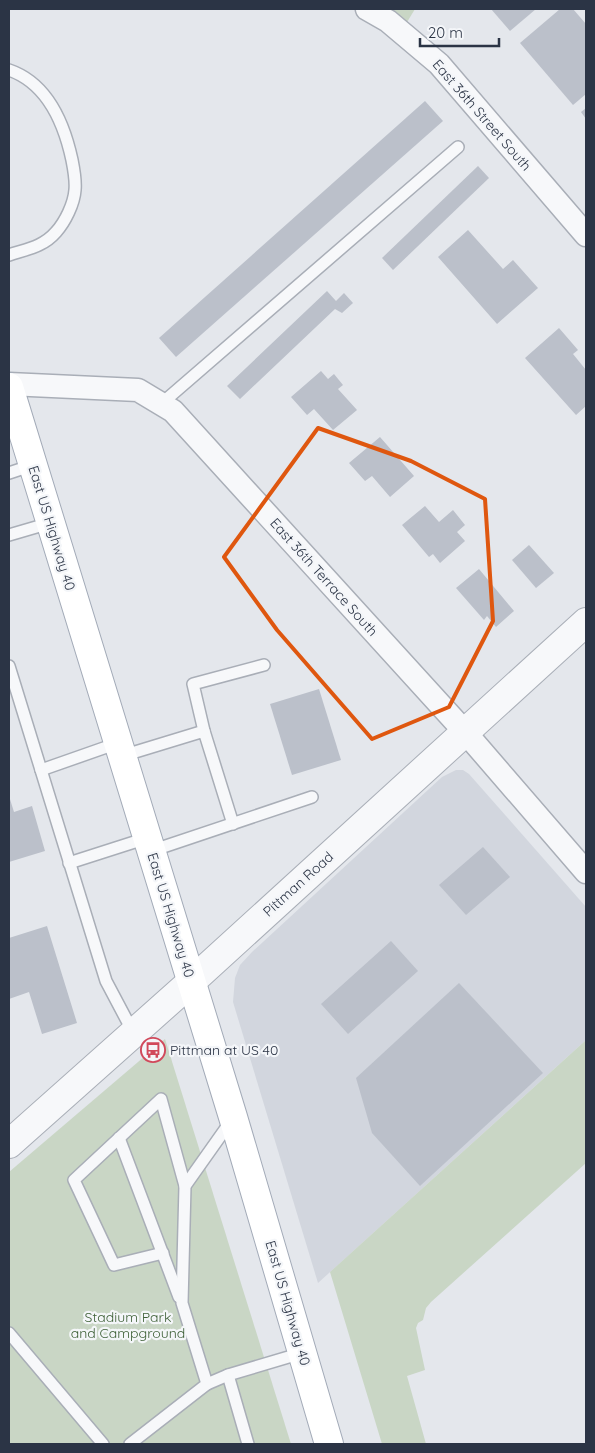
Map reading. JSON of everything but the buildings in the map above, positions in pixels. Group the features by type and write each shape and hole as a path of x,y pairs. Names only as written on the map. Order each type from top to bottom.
{"main road":[{"name":"East US Highway 40","path":"9,386 21,469 50,523 233,1117 329,1444"}],"street":[{"name":"East 36th Street South","path":"367,9 388,21 439,64 586,235"},
{"name":"East 36th Terrace South","path":"9,386 138,390 173,411 466,732 586,872"},
{"name":"Pittman Road","path":"9,1144 191,982 586,622"}],"lane":[{"path":"9,70 18,73 32,83 52,106 69,148 74,172 75,190 72,204 56,232 41,245 29,250 9,254"},
{"path":"161,404 458,147"},
{"path":"9,535 50,523"},
{"path":"233,824 204,730 193,684 264,665"},
{"path":"9,666 106,981 134,1033"},
{"path":"41,770 120,749 204,730"},
{"path":"70,863 233,824 312,797"},
{"path":"163,1253 114,1265 74,1180 161,1099 185,1186 182,1303"},
{"path":"185,1186 233,1117"},
{"path":"119,1138 182,1303 206,1384"},
{"path":"9,1333 103,1444"},
{"path":"130,1444 206,1384 228,1375 302,1353"},
{"path":"228,1375 248,1444"}],"highlighted area":[{"path":"318,428 411,461 485,499 493,621 449,707 372,739 277,630 224,557"}],"shaded area":[{"path":"456,770 463,770 469,774 586,907 586,1040 318,1283 233,1002 235,978 240,965 252,952 442,777"}],"green space":[{"path":"367,9 415,9 401,32"},
{"name":"Stadium Park and Campground","path":"165,1039 291,1444 9,1444 9,1172"},
{"path":"586,1040 586,1163 426,1308 423,1320 418,1323 416,1328 425,1370 407,1376 426,1444 382,1444 330,1272"}],"place":[{"name":"Pittman at US 40","path":"153,1050"}]}
